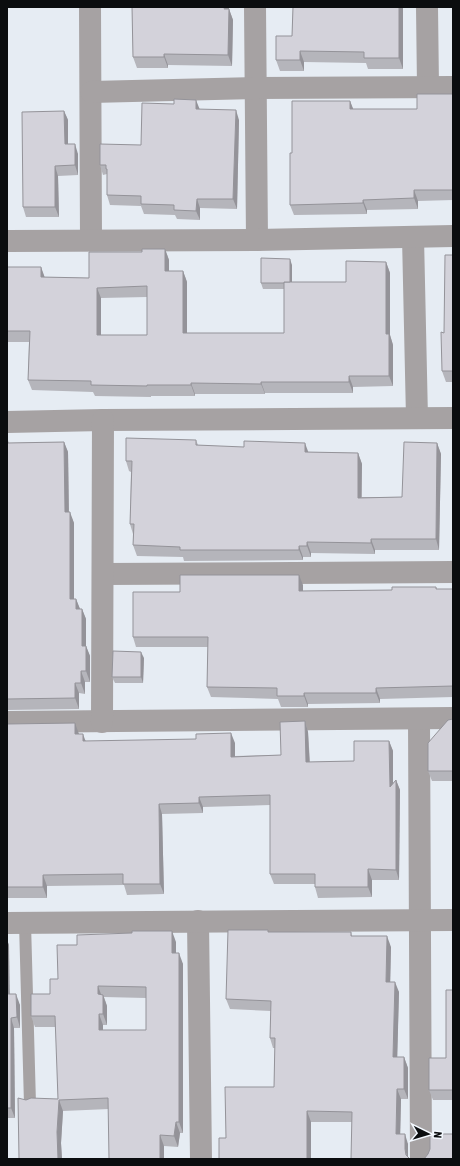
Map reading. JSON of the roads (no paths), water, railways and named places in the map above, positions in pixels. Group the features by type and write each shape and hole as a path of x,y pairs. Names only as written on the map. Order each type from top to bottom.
{"street":[{"path":"90,7 91,240"},
{"path":"255,7 257,240"},
{"path":"427,7 428,87"},
{"path":"91,92 256,88 453,87"},
{"path":"7,242 91,240 257,240 453,236"},
{"path":"413,237 417,418"},
{"path":"7,422 453,418"},
{"path":"102,722 104,420"},
{"path":"104,574 453,572"},
{"path":"7,722 453,718"},
{"path":"419,719 421,1159"},
{"path":"16,923 453,920"},
{"path":"198,921 201,1159"}],"lane":[{"path":"16,923 30,1104"}]}
